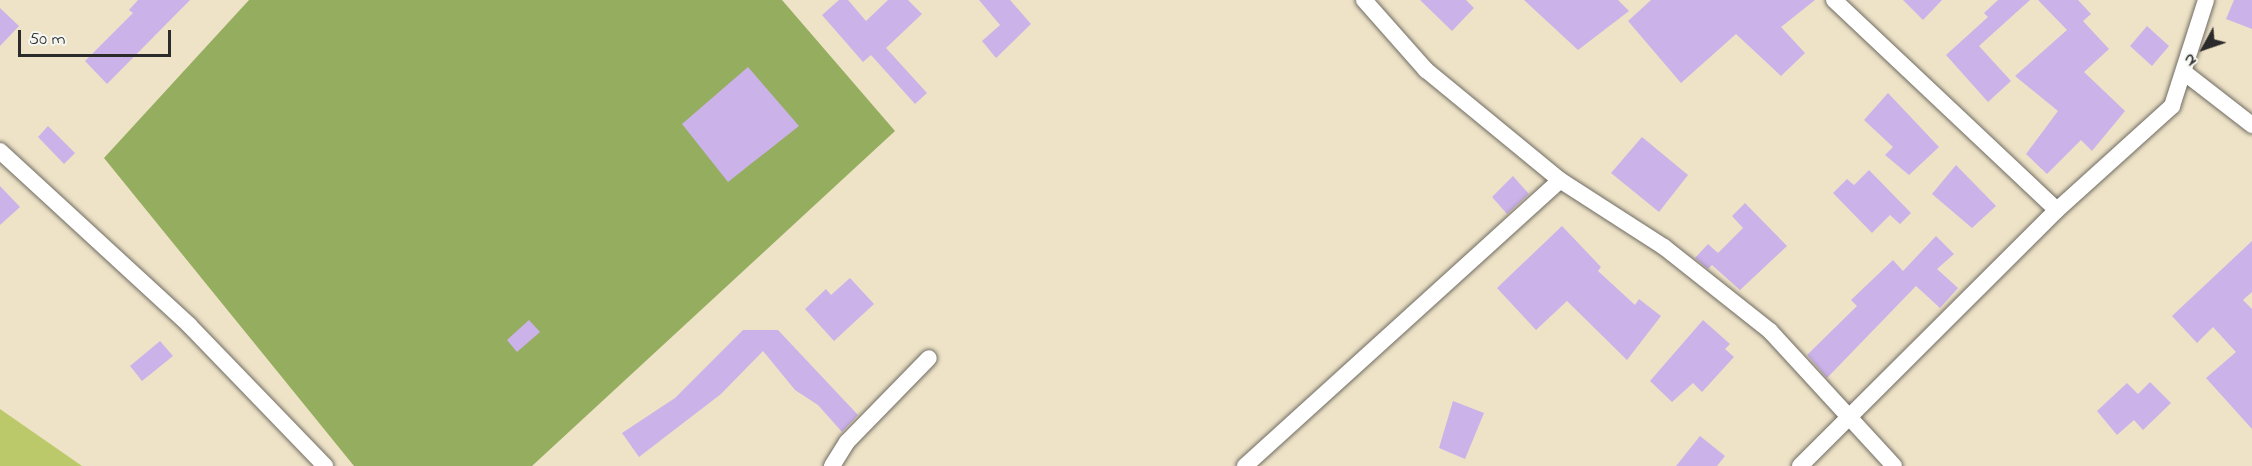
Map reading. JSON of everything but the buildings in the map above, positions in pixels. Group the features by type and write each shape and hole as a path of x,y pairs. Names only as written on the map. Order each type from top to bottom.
{"street":[{"path":"1364,0 1426,70 1560,180 1715,285 1770,332 1894,466"},
{"path":"1834,0 2057,210"},
{"path":"1800,466 1852,419 2057,210 2172,106 2185,73 2206,0"},
{"path":"2185,73 2252,125"},
{"path":"0,151 189,325 325,466"},
{"path":"1245,466 1560,180"},
{"path":"832,466 848,441 929,358"}],"green space":[{"path":"249,0 782,0 895,131 532,466 354,466 104,158"},
{"path":"0,409 82,466 0,466"}]}
